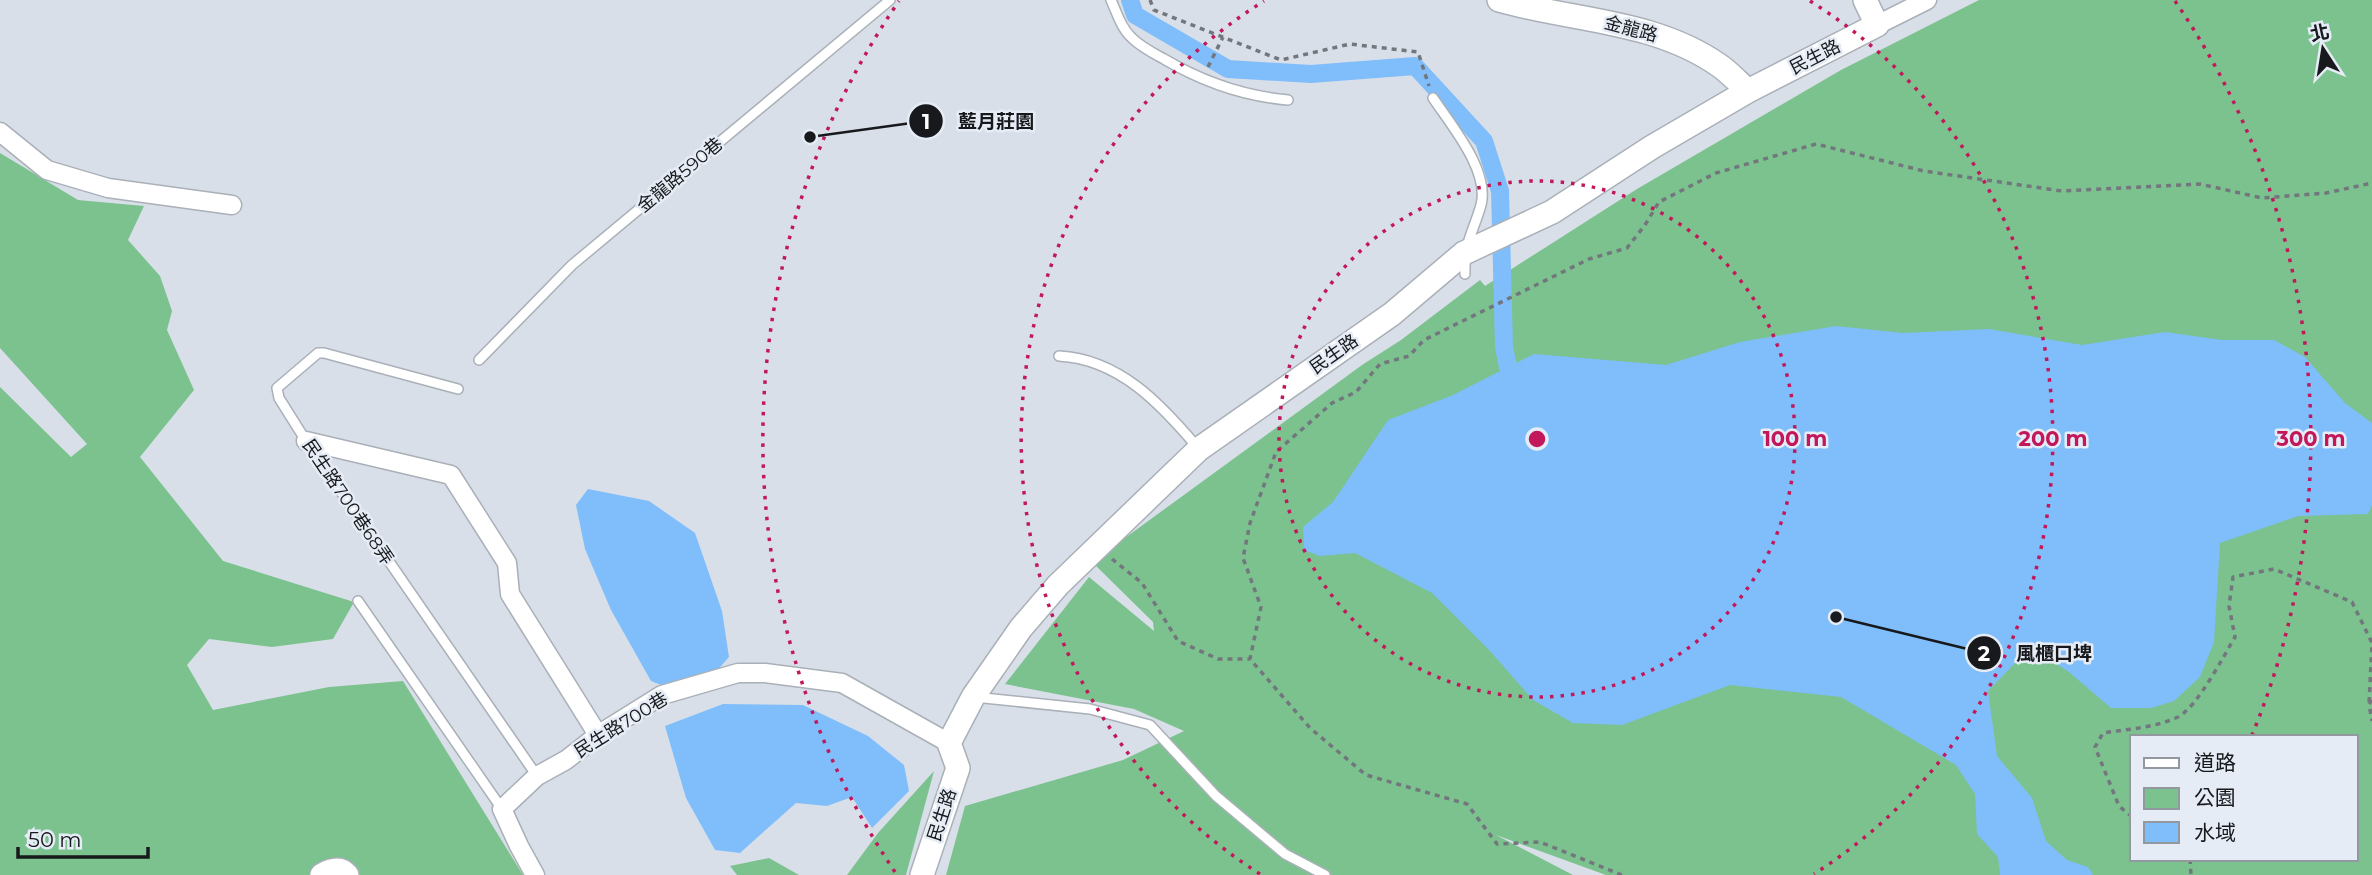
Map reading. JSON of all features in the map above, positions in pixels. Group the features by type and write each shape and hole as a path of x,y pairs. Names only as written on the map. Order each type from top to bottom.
{"street":[{"name":"金龍路","path":"1499,0 1647,31 1721,66 1748,91"},
{"path":"1865,0 1877,24"},
{"name":"民生路","path":"922,875 958,768 949,743 973,697 1021,628 1058,584 1199,449 1464,263 1552,212 1652,147 1748,91 1927,0"},
{"path":"0,132 47,170 108,188 232,205"},
{"path":"306,440 451,475 507,563 510,594 598,735"},
{"name":"民生路700巷","path":"502,809 537,776 566,760 598,735 662,695 738,673 765,673 842,683 949,743"},
{"path":"502,809 535,875"},
{"path":"322,875 338,869 347,875"}],"lane":[{"name":"金龍路590巷","path":"479,360 572,265 890,0"},
{"path":"1111,0 1122,25 1132,38 1147,50 1202,79 1254,96 1288,100"},
{"path":"1433,98 1478,170 1483,190 1482,204 1464,263"},
{"name":"民生路700巷68弄","path":"458,389 324,353 318,354 277,388 279,398 306,440 537,776"},
{"path":"1059,356 1080,357 1118,372 1168,412 1199,449"},
{"path":"358,600 502,809"},
{"path":"973,697 1090,709 1150,725 1216,796 1285,854 1325,875"}],"path":[{"path":"1150,0 1154,10 1281,60 1350,44 1418,51 1433,98"},
{"path":"1202,79 1223,37"},
{"path":"1250,659 1261,607 1243,558 1250,523 1276,452 1332,403 1356,392 1380,364 1409,356 1424,340 1577,265 1627,248 1646,225 1658,202 1716,173 1816,144 1924,171 2062,191 2200,184 2262,198 2326,193 2372,183"},
{"path":"1097,547 1142,583 1178,641 1218,659 1250,659 1310,728 1366,775 1467,804 1497,844 1540,842 1622,875"},
{"path":"2130,815 2119,806 2095,747 2103,733 2155,726 2181,715 2210,682 2235,637 2229,606 2233,577 2274,569 2352,602 2372,643 2372,721"}],"green space":[{"path":"1979,0 2372,0 2372,875 1606,875 1496,835 1573,875 946,875 965,806 1123,760 1184,731 1134,709 1005,684 1089,577 1154,631 1153,622 1092,562 1480,280 1485,286 1637,189 1841,70"},
{"path":"0,153 78,200 144,206 128,240 160,276 172,311 167,330 194,390 140,457 223,561 354,602 333,639 272,647 209,639 187,665 213,710 329,687 403,681 523,875 0,875 0,387 71,457 87,444 0,348"},
{"path":"934,771 906,875 847,875 878,833"},
{"path":"769,858 799,875 737,875 730,866"}],"water":[{"path":"1836,326 1903,333 1989,329 2082,345 2165,332 2222,340 2274,340 2305,357 2345,403 2372,423 2372,505 2368,514 2298,516 2220,543 2214,642 2200,677 2174,701 2151,708 2111,708 2069,672 2042,655 2016,662 1988,691 1997,756 2032,798 2046,841 2067,860 2088,867 2093,875 2000,875 1998,857 1977,834 1975,794 1956,765 1841,697 1730,685 1622,725 1573,723 1533,700 1490,651 1432,593 1355,553 1320,556 1304,550 1303,527 1333,502 1388,420 1453,395 1534,354 1666,365 1740,342"},
{"path":"588,489 649,501 695,533 722,611 729,657 714,674 671,689 651,681 611,610 585,549 576,505"},
{"path":"723,704 803,705 868,736 904,765 909,791 872,828 852,797 827,806 796,803 740,853 715,850 686,798 665,726"}],"waterway":[{"path":"1130,0 1135,15 1228,69 1311,74 1415,66 1484,141 1500,191 1504,347 1508,367 1524,381"}],"place":[{"name":"藍月莊園","path":"810,137"},
{"name":"風櫃口埤","path":"1836,617"}]}
